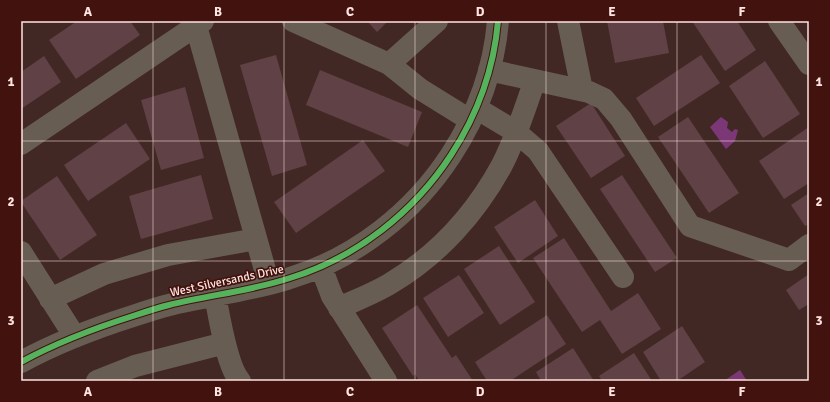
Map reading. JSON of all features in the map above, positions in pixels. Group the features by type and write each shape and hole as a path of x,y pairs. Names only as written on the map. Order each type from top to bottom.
{"street":[{"path":"293,21 389,64 420,88 473,114 516,132 538,151 624,277"},
{"path":"389,64 437,21"},
{"name":"West Silversands Drive","path":"21,362 99,327 168,305 215,296 292,278 321,267 349,252 375,235 400,215 422,193 442,169 459,142 473,114 489,70 493,55 498,21"},
{"path":"568,21 582,90"},
{"path":"779,21 809,64"},
{"path":"21,144 200,23 256,240 269,284"},
{"path":"489,70 582,90 604,99 621,119 690,226 788,260 809,245"},
{"path":"339,308 391,284 426,259 457,230 480,200 502,165 535,80"},
{"path":"50,299 104,274 168,255 256,240"},
{"path":"21,252 75,337"},
{"path":"321,267 332,296 386,381"},
{"path":"215,296 225,343 234,373 240,381"},
{"path":"97,381 135,366 225,343"}],"shaded area":[{"path":"721,117 728,122 727,128 732,132 735,129 738,130 735,141 726,149 710,127"},
{"path":"740,370 747,381 724,381"}],"building":[{"path":"77,21 130,21 140,35 76,79 49,40"},
{"path":"367,21 388,21 377,32"},
{"path":"607,21 663,21 669,53 615,63"},
{"path":"692,21 737,21 756,50 725,71"},
{"path":"276,55 307,165 272,176 240,65"},
{"path":"701,55 720,83 654,126 636,98"},
{"path":"44,56 61,82 21,109 21,72"},
{"path":"765,61 800,114 763,138 729,86"},
{"path":"320,70 422,112 408,147 306,105"},
{"path":"185,87 204,158 161,170 141,100"},
{"path":"591,103 625,156 591,178 556,126"},
{"path":"688,117 739,193 709,213 658,137"},
{"path":"126,123 150,159 88,201 64,165"},
{"path":"809,127 809,183 784,199 759,161"},
{"path":"363,140 385,171 296,233 274,202"},
{"path":"201,175 213,219 141,239 129,196"},
{"path":"622,175 677,258 655,272 600,189"},
{"path":"57,176 97,235 60,260 21,202"},
{"path":"809,193 809,224 805,226 791,205"},
{"path":"535,200 558,236 518,263 494,227"},
{"path":"564,238 611,311 638,293 661,329 622,354 600,320 582,332 533,258"},
{"path":"499,246 535,302 500,325 464,269"},
{"path":"809,274 809,304 799,310 786,290"},
{"path":"459,275 484,313 448,337 423,298"},
{"path":"417,305 452,358 456,355 473,381 419,381 415,374 413,376 382,328"},
{"path":"547,315 566,344 510,381 487,381 475,362"},
{"path":"682,326 705,362 677,381 661,381 643,352"},
{"path":"573,348 594,381 541,381 536,372"},
{"path":"634,353 652,381 602,381 599,376"}],"cycle path":[{"path":"21,362 76,336 151,310 290,278 338,258 381,230 401,214 436,176 451,155 469,124 483,91 488,74 493,56 498,21"}]}
